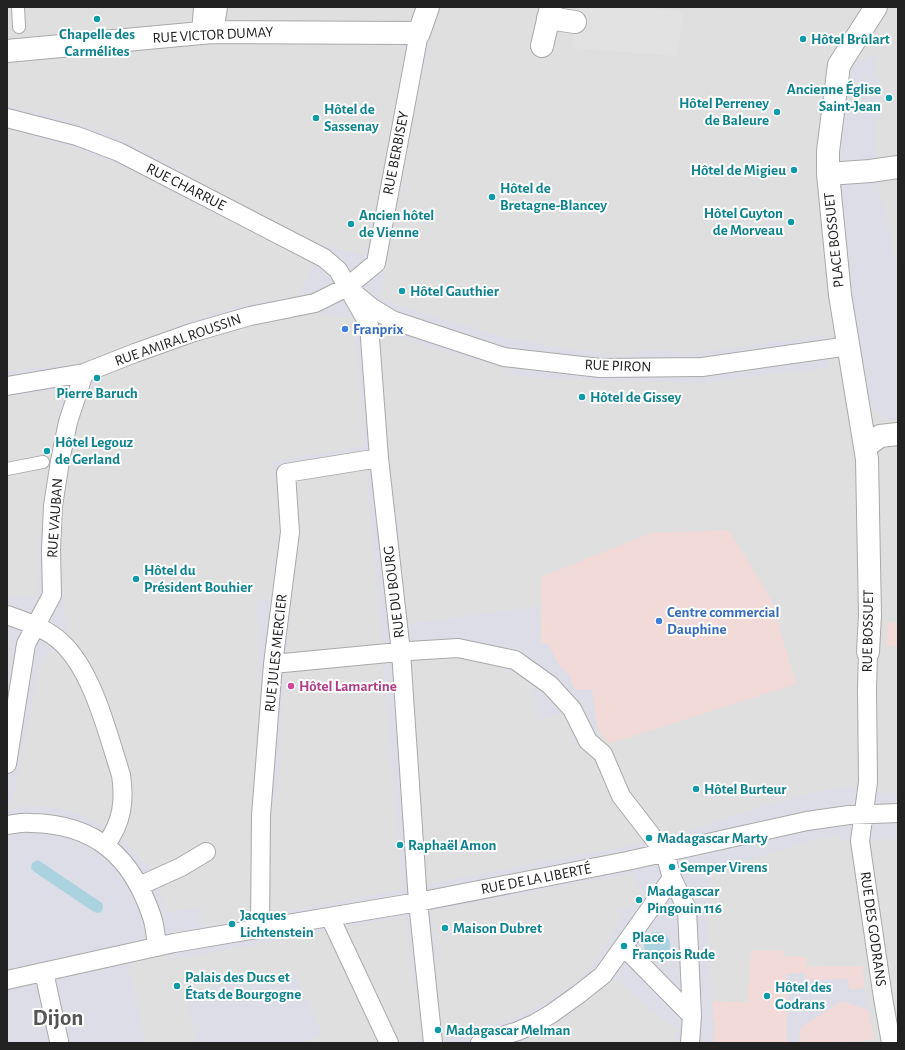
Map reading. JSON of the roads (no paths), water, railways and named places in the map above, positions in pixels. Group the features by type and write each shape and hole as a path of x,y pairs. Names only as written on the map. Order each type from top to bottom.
{"street":[{"path":"205,33 216,7"},
{"name":"RUE BERBISEY","path":"347,287 376,263 419,33 428,7"},
{"name":"PLACE BOSSUET","path":"865,447 840,296 828,174 828,151 839,65 876,7"},
{"path":"542,46 549,12 575,22"},
{"name":"RUE VICTOR DUMAY","path":"17,48 205,33 419,33"},
{"name":"RUE CHARRUE","path":"7,118 77,136 119,152 324,258 338,270 347,287"},
{"path":"828,174 898,167"},
{"name":"RUE PIRON","path":"347,287 371,307 392,320 504,357 600,368 702,367 849,346"},
{"name":"RUE DU BOURG","path":"347,287 369,325 379,458 401,652 418,902 433,1043"},
{"name":"RUE AMIRAL ROUSSIN","path":"7,386 84,374 135,353 191,333 250,316 315,303 347,287"},
{"path":"369,325 392,320"},
{"name":"RUE VAUBAN","path":"36,625 52,595 52,461 68,422 84,374"},
{"path":"865,447 880,436 898,434"},
{"name":"RUE BOSSUET","path":"863,814 868,782 867,689 870,615 867,459 865,447"},
{"name":"RUE JULES MERCIER","path":"260,929 261,816 273,664 290,532 286,473 379,458"},
{"path":"7,615 36,625 61,641 78,660 84,672 102,718 121,775 122,794 120,818 110,839"},
{"path":"7,764 26,644 36,625"},
{"path":"273,664 458,648 515,660 550,685 572,709 588,741 603,754 621,796 665,853 672,878 687,909 692,1016 690,1043"},
{"name":"RUE DE LA LIBERTÉ","path":"7,980 166,945 418,902 665,853 807,821 863,814 898,813"},
{"name":"RUE DES GODRANS","path":"863,814 860,841 891,1043"},
{"path":"7,825 30,822 61,826 110,839 139,886 152,918 166,945"},
{"path":"139,886 181,867 206,852"},
{"path":"480,1043 518,1031 534,1024 579,994 607,970 672,878"},
{"path":"330,917 389,1043"},
{"path":"624,947 692,1016"},
{"path":"44,972 59,1041"}],"lane":[{"path":"18,7 19,27"},
{"path":"200,7 205,33"},
{"path":"7,469 52,461"}],"water":[{"path":"38,860 102,903 102,911 98,913 94,912 36,873 31,869 32,863"},
{"path":"657,932 666,936 670,945 666,954 657,958 648,954 644,945 648,936"}],"place":[{"name":"Chapelle des Carmélites","path":"97,19"},
{"name":"Hôtel Brûlart","path":"803,39"},
{"name":"Ancienne Église Saint-Jean","path":"889,98"},
{"name":"Hôtel Perreney de Baleure","path":"777,112"},
{"name":"Hôtel de Sassenay","path":"316,118"},
{"name":"Hôtel de Migieu","path":"794,170"},
{"name":"Hôtel de Bretagne-Blancey","path":"492,197"},
{"name":"Hôtel Guyton de Morveau","path":"791,222"},
{"name":"Ancien hôtel de Vienne","path":"351,224"},
{"name":"Hôtel Gauthier","path":"402,291"},
{"name":"Franprix","path":"345,329"},
{"name":"Pierre Baruch","path":"97,378"},
{"name":"Hôtel de Gissey","path":"582,397"},
{"name":"Hôtel Legouz de Gerland","path":"47,451"},
{"name":"Hôtel du Président Bouhier","path":"136,579"},
{"name":"Centre commercial Dauphine","path":"659,621"},
{"name":"Hôtel Lamartine","path":"291,686"},
{"name":"Hôtel Burteur","path":"696,789"},
{"name":"Madagascar Marty","path":"649,838"},
{"name":"Raphaël Amon","path":"400,845"},
{"name":"Semper Virens","path":"672,867"},
{"name":"Madagascar Pingouin 116","path":"639,900"},
{"name":"Jacques Lichtenstein","path":"232,924"},
{"name":"Maison Dubret","path":"445,928"},
{"name":"Place François Rude","path":"624,946"},
{"name":"Palais des Ducs et États de Bourgogne","path":"177,986"},
{"name":"Hôtel des Godrans","path":"767,996"},
{"name":"Madagascar Melman","path":"438,1030"}],"district":[{"name":"Dijon","path":"58,1018"}]}
